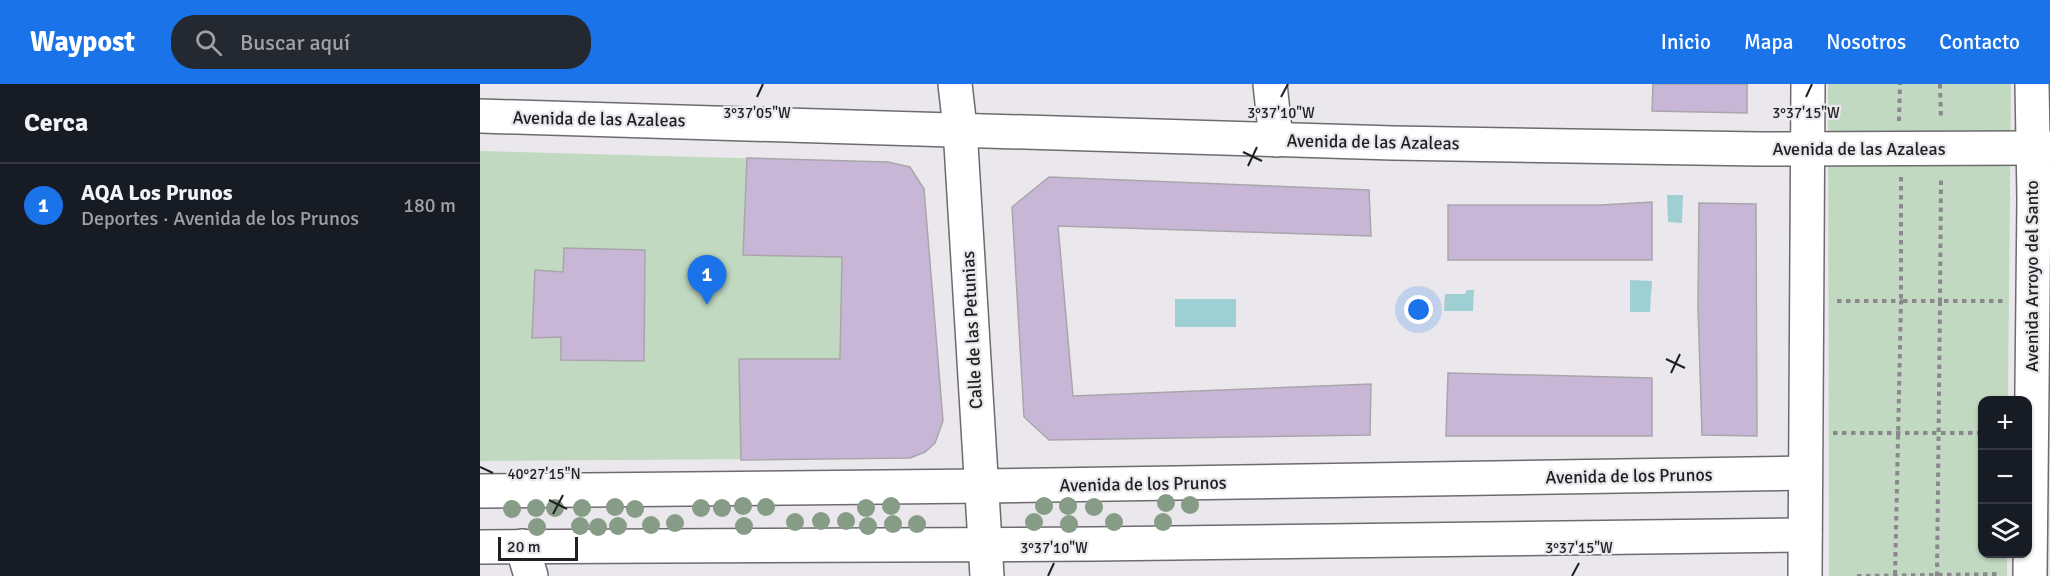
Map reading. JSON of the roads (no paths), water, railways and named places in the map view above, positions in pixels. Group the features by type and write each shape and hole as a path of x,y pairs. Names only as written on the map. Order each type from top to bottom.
{"street":[{"name":"Calle de las Petunias","path":"955,84 960,128 986,560"},
{"path":"1270,84 1276,140"},
{"path":"1805,576 1808,84"},
{"name":"Avenida Arroyo del Santo","path":"2016,575 2040,535 2034,200 2041,148 2032,84"},
{"name":"Avenida de las Azaleas","path":"480,116 960,128 1276,140 1808,149 2041,148"},
{"name":"Avenida de los Prunos","path":"480,491 982,486 1805,473"},
{"path":"480,547 527,561 986,560 1805,535"}],"water":[{"path":"1667,195 1683,195 1682,223 1668,222"},
{"path":"1630,280 1652,281 1650,312 1630,312"},
{"path":"1467,290 1474,290 1473,311 1444,311 1445,294 1465,294"},
{"path":"1175,299 1236,299 1236,327 1175,327"}],"place":[{"name":"AQA Los Prunos","path":"707,305"}]}
